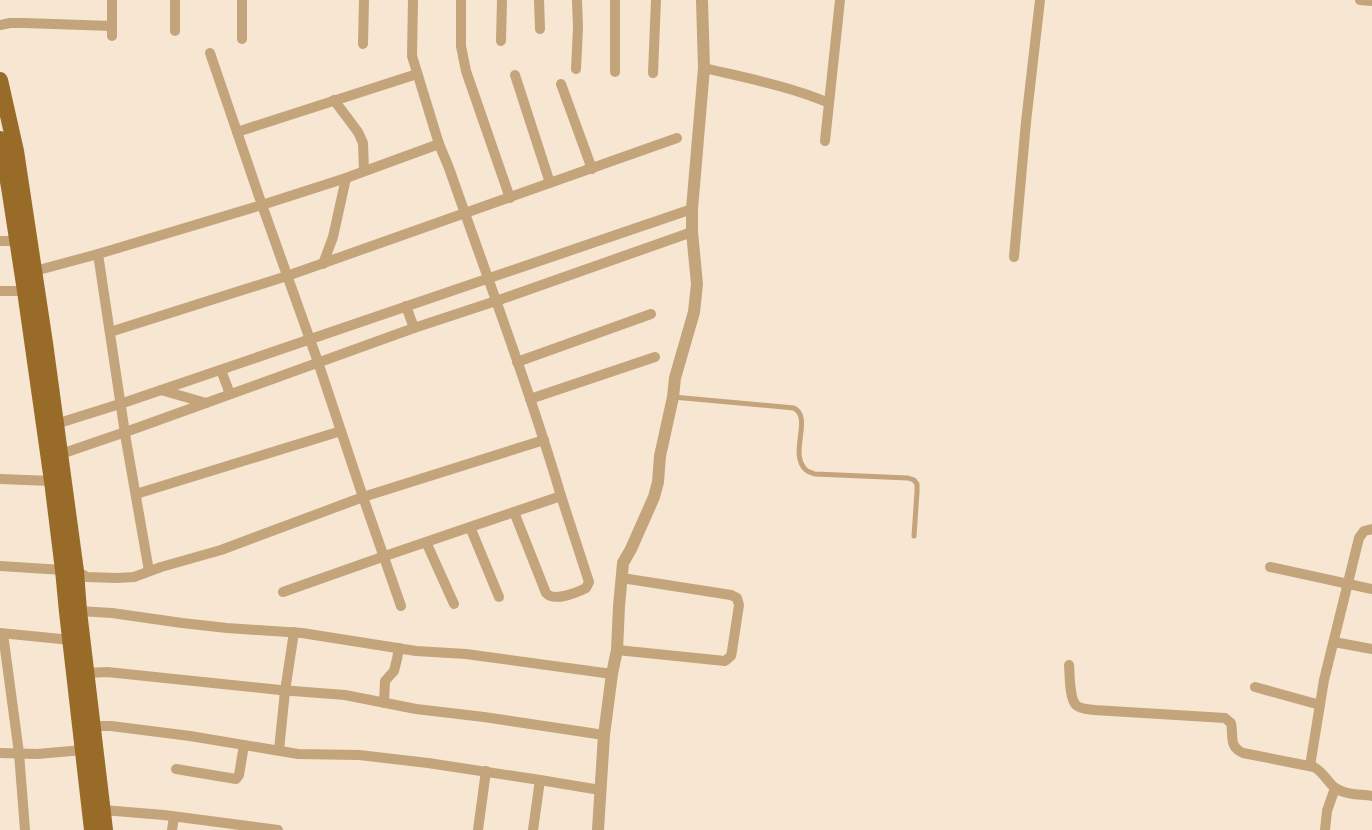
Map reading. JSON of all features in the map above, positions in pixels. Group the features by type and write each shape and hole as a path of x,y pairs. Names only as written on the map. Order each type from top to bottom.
{"main road":[{"path":"0,80 16,151 35,271 70,571 67,612 92,830"},
{"path":"0,140 9,187 16,241 25,292 55,440 52,481 79,610 105,830"}],"street":[{"path":"0,24 24,23 112,31 112,0"},
{"path":"175,0 175,31"},
{"path":"242,0 242,39"},
{"path":"363,44 364,0"},
{"path":"413,0 412,56 417,74 439,144 465,213 544,440 589,582 586,588 558,597 549,596 546,593 514,512"},
{"path":"461,0 461,46 466,71 510,198"},
{"path":"501,41 502,0"},
{"path":"540,0 540,29"},
{"path":"576,69 578,28 577,0"},
{"path":"615,0 615,72"},
{"path":"653,73 656,0"},
{"path":"598,830 604,735 612,674 617,650 618,606 623,563 631,549 654,497 658,482 660,456 673,397 675,378 694,312 697,284 692,232 692,209 704,68 702,0"},
{"path":"825,141 840,0"},
{"path":"1014,257 1026,122 1040,0"},
{"path":"1360,0 1372,1"},
{"path":"210,53 318,362 401,606"},
{"path":"704,68 806,93 829,103"},
{"path":"237,132 417,74"},
{"path":"515,76 550,183"},
{"path":"561,84 592,169"},
{"path":"334,100 358,132 363,143 364,171"},
{"path":"110,332 287,276 677,138"},
{"path":"35,271 98,254 262,205 346,178 439,144"},
{"path":"322,264 333,237 346,178"},
{"path":"55,440 121,404 692,209"},
{"path":"55,440 125,432 414,328 496,302 692,232"},
{"path":"0,241 16,241"},
{"path":"98,254 125,432 149,571"},
{"path":"0,291 25,292"},
{"path":"406,306 414,328"},
{"path":"517,362 651,314"},
{"path":"530,399 655,357"},
{"path":"221,370 230,394"},
{"path":"161,390 206,403"},
{"path":"136,494 341,431"},
{"path":"0,566 70,571 87,577 134,577 149,571 221,550 363,497 544,440"},
{"path":"0,479 52,481"},
{"path":"283,592 561,496"},
{"path":"470,527 499,597"},
{"path":"1310,766 1324,680 1359,538 1364,531 1372,529"},
{"path":"426,542 454,604"},
{"path":"1270,567 1372,589"},
{"path":"617,650 725,660 731,656 739,605 737,598 731,595 622,578"},
{"path":"79,610 112,612 182,623 227,628 294,632 416,651 466,654 612,674"},
{"path":"279,750 285,691 294,632"},
{"path":"25,830 19,753 1,634 71,640"},
{"path":"1334,642 1372,649"},
{"path":"384,703 385,681 394,671 398,648"},
{"path":"1069,665 1071,695 1075,704 1079,707 1094,710 1225,718 1230,723 1234,745 1243,753 1310,766 1319,769 1335,788 1346,792 1372,796"},
{"path":"87,673 107,672 285,691 345,695 416,709 484,717 604,735"},
{"path":"1256,687 1320,705"},
{"path":"93,726 111,726 182,735 298,754 359,755 486,771 600,790"},
{"path":"176,769 236,779 239,775 244,745"},
{"path":"0,753 37,754 83,750"},
{"path":"478,830 486,771"},
{"path":"533,830 540,780"},
{"path":"1325,830 1327,811 1335,788"},
{"path":"103,810 278,830"},
{"path":"172,830 174,817"}],"lane":[{"path":"673,397 794,408 798,410 802,421 798,452 801,463 806,470 815,474 908,478 914,480 917,484 918,492 914,536"}]}
